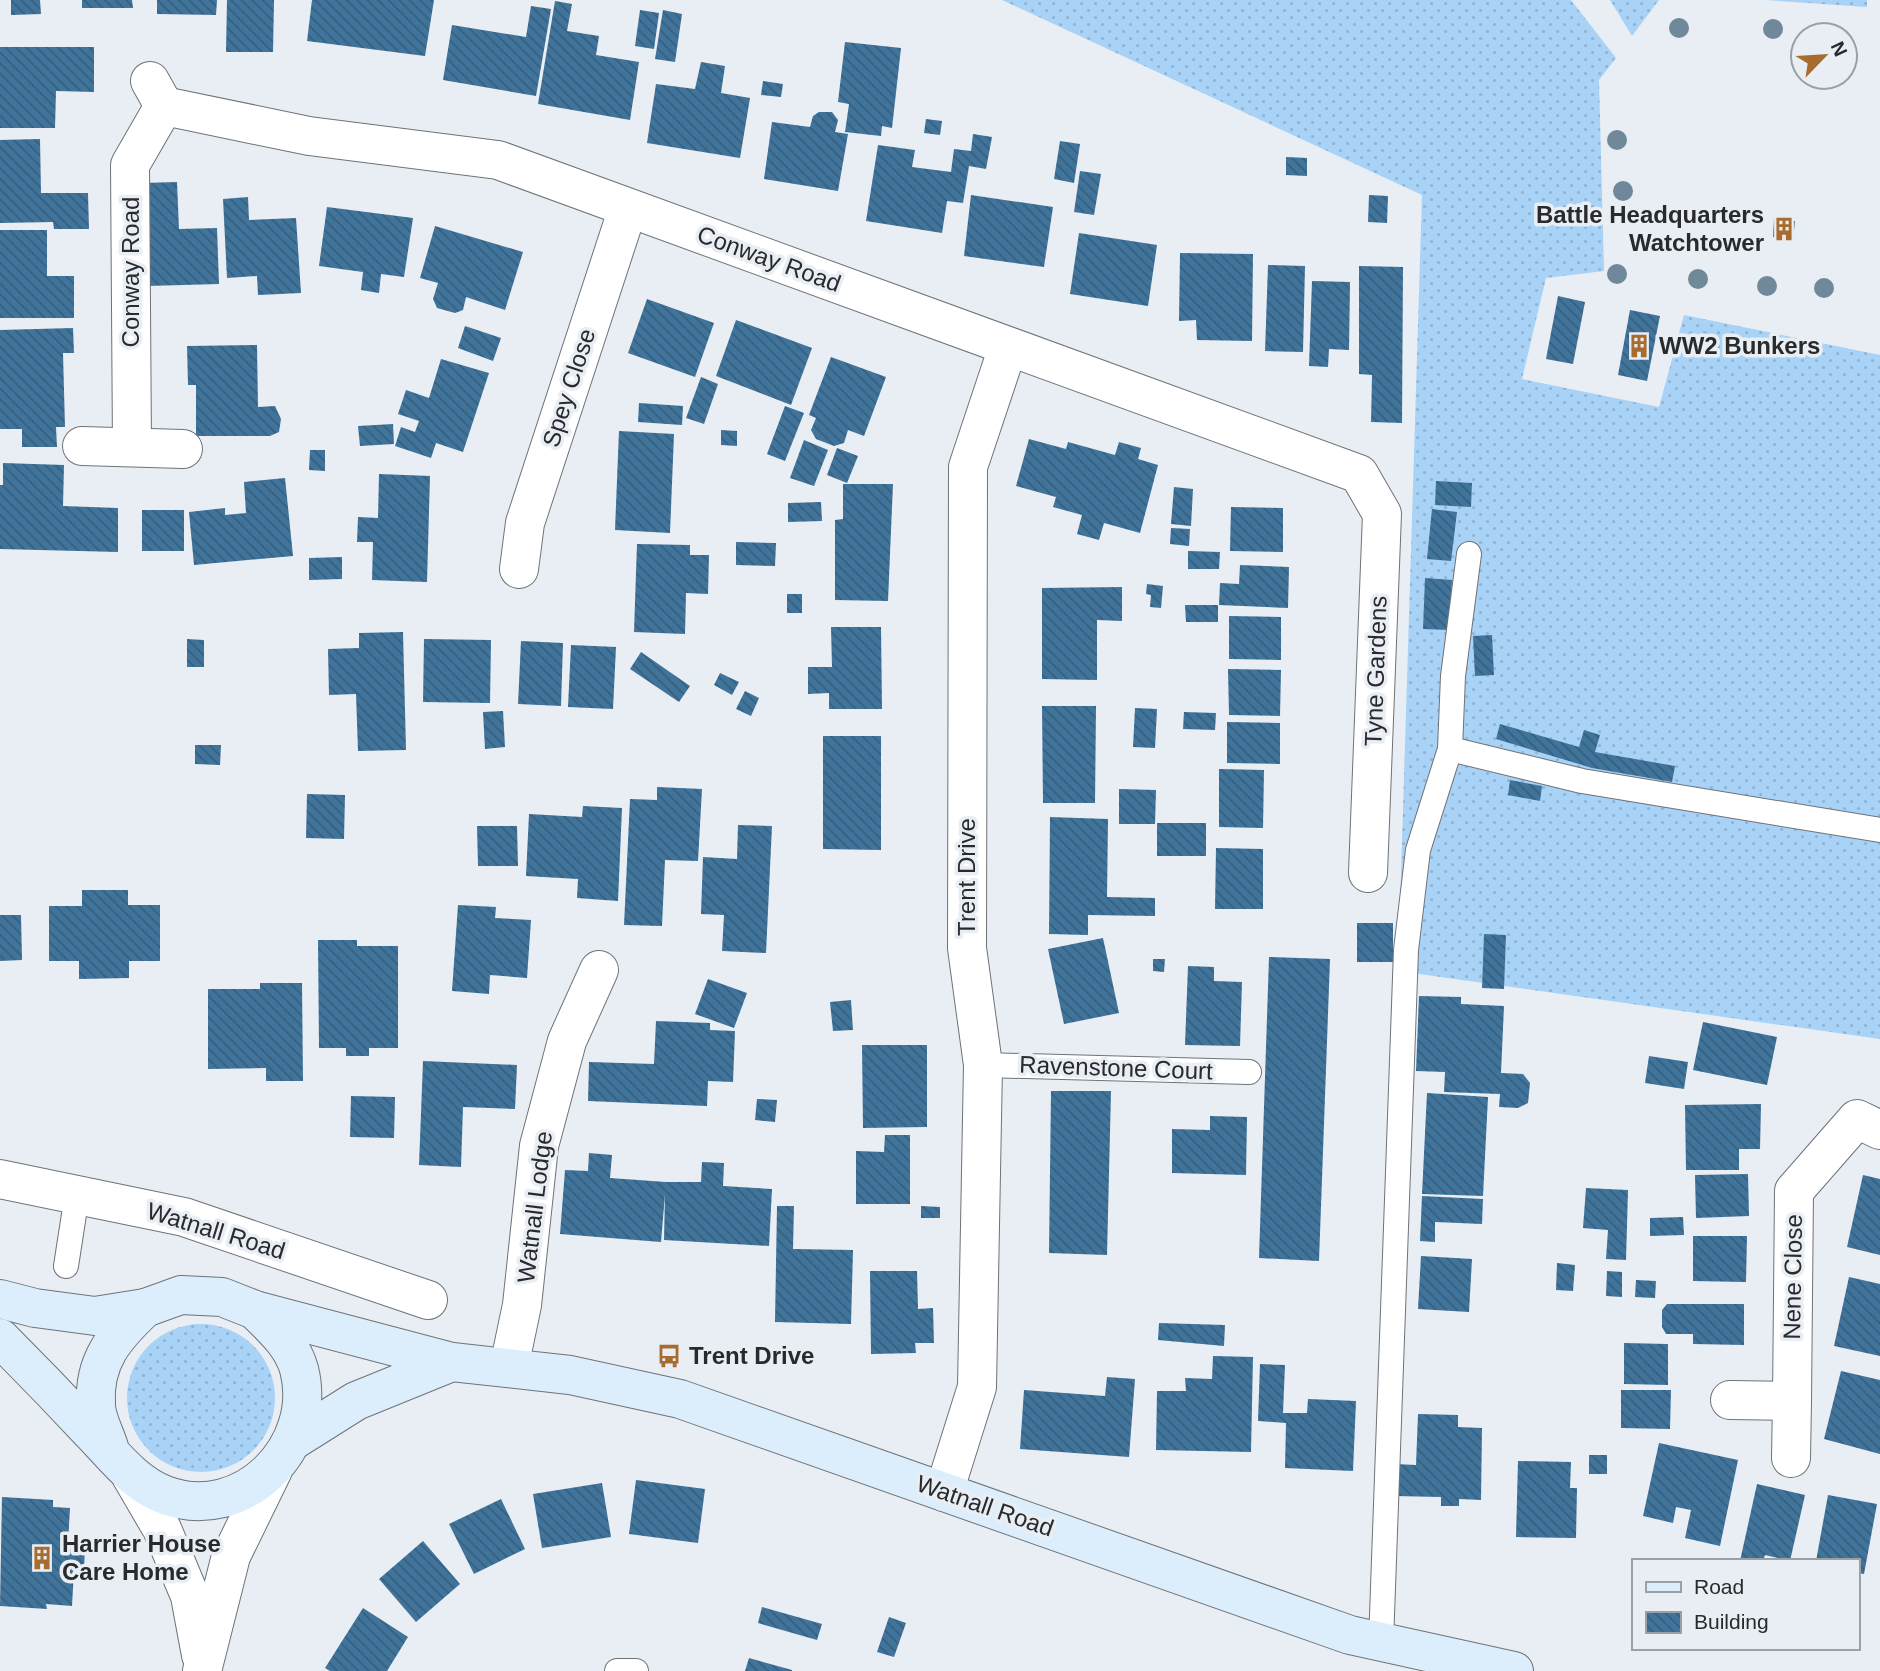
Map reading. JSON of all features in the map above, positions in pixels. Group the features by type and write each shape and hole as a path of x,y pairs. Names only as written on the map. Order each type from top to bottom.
{"main road":[{"name":"Watnall Road","path":"0,1299 35,1308 95,1315 145,1308 181,1295 222,1297 255,1310 452,1362 570,1375 680,1399 1381,1643 1514,1671"},
{"name":"Watnall Road","path":"121,1464 96,1406 102,1362 114,1337 145,1308"},
{"name":"Watnall Road","path":"255,1310 285,1340 298,1368 303,1402 283,1455"},
{"name":"Watnall Road","path":"0,1338 121,1464 166,1496 208,1501 242,1492 283,1455 356,1401 452,1362"}],"street":[{"name":"Conway Road","path":"132,447 130,165 157,93 309,136 498,160 1359,474"},
{"name":"Spey Close","path":"519,569 525,523 628,208"},
{"name":"Trent Drive","path":"944,1492 977,1387 983,1065 967,948 968,467 1008,346"},
{"path":"82,446 183,449"},
{"name":"Tyne Gardens","path":"1359,474 1382,514 1368,873"},
{"name":"Watnall Lodge","path":"509,1367 522,1305 538,1146 567,1041 599,970"},
{"name":"Nene Close","path":"1791,1458 1794,1191 1857,1119 1880,1130"},
{"name":"Watnall Road","path":"0,1179 184,1217 428,1300"},
{"path":"1730,1400 1792,1401"},
{"path":"202,1667 231,1556 283,1455"},
{"path":"121,1464 162,1530 190,1596 202,1667"}],"lane":[{"path":"1381,1643 1406,950 1418,850 1450,749 1453,676 1469,554"},
{"path":"1450,749 1582,781 1880,831"},
{"name":"Ravenstone Court","path":"983,1065 1249,1072"},
{"path":"66,1266 77,1195"},
{"path":"617,1671 636,1671"}],"shaded area":[{"path":"1002,0 1571,0 1616,58 1599,80 1604,271 1546,278 1522,379 1659,407 1684,315 1880,355 1880,1039 1398,971 1422,195"},
{"path":"1610,0 1659,0 1632,36"},
{"path":"1765,0 1867,0 1867,7"},
{"path":"201,1324 229,1330 242,1336 253,1346 263,1357 269,1370 275,1398 269,1426 263,1439 253,1450 242,1460 229,1466 201,1472 173,1466 160,1460 149,1450 139,1439 133,1426 127,1398 133,1370 139,1357 149,1346 160,1336 173,1330"}],"building":[{"path":"11,0 40,0 41,14 11,15"},
{"path":"82,0 132,0 133,8 82,8"},
{"path":"157,0 217,0 216,15 157,14"},
{"path":"227,0 274,0 273,52 226,52"},
{"path":"312,0 434,0 425,56 307,41"},
{"path":"555,1 572,4 567,31 599,36 596,55 639,62 630,120 538,104"},
{"path":"531,6 551,9 536,96 443,80 452,25 526,37"},
{"path":"640,10 659,13 654,49 635,46"},
{"path":"663,10 682,14 675,62 655,59"},
{"path":"845,42 901,48 892,128 882,126 881,136 845,132 849,104 838,102"},
{"path":"0,47 94,47 94,92 56,91 55,128 0,128"},
{"path":"701,62 725,66 721,93 750,98 740,158 647,143 656,84 695,89"},
{"path":"763,81 783,84 781,97 761,95"},
{"path":"819,112 832,112 838,120 835,132 848,134 838,191 764,179 772,122 810,127 813,116"},
{"path":"926,119 942,121 940,135 924,133"},
{"path":"973,134 992,137 986,169 969,166 963,203 947,201 942,233 866,221 878,145 915,150 912,167 951,172 954,149 971,151"},
{"path":"40,139 41,193 88,193 89,229 54,229 53,222 0,223 0,140"},
{"path":"1060,141 1080,144 1074,183 1054,179"},
{"path":"1286,157 1307,158 1307,176 1286,175"},
{"path":"1080,171 1101,174 1094,215 1074,212"},
{"path":"177,182 179,229 217,228 219,284 147,286 143,183"},
{"path":"971,195 1053,207 1044,267 964,256"},
{"path":"1369,195 1388,196 1387,223 1368,222"},
{"path":"248,197 249,220 296,218 301,293 258,295 257,276 227,278 223,199"},
{"path":"327,207 413,218 404,277 381,274 379,293 361,290 363,272 319,266"},
{"name":"Battle Headquarters Watchtower","path":"1774,219 1795,221 1793,239 1773,237"},
{"path":"435,226 523,252 505,310 466,297 463,310 455,313 437,308 433,299 438,283 420,278"},
{"path":"0,230 47,230 47,276 74,276 74,318 0,318"},
{"path":"1079,233 1157,245 1148,306 1070,294"},
{"path":"1180,253 1253,254 1252,341 1197,340 1196,320 1179,321"},
{"path":"1268,265 1305,266 1303,352 1265,351"},
{"path":"1359,266 1403,267 1402,423 1371,422 1372,375 1359,374"},
{"path":"1312,281 1350,282 1349,350 1329,349 1328,367 1309,366"},
{"path":"1558,296 1585,302 1573,364 1546,359"},
{"path":"647,299 714,323 695,377 628,353"},
{"name":"WW2 Bunkers","path":"1630,310 1660,316 1647,381 1618,375"},
{"path":"736,320 812,348 791,405 716,376"},
{"path":"465,326 501,338 493,361 458,348"},
{"path":"73,328 74,353 63,353 65,427 56,427 57,447 22,447 22,429 0,429 0,330"},
{"path":"257,345 258,407 275,406 281,419 279,432 270,436 196,436 196,385 188,385 187,346"},
{"path":"831,357 886,377 864,436 848,430 844,443 834,446 816,439 811,430 816,418 809,415"},
{"path":"441,359 489,373 463,452 436,443 431,458 395,446 401,427 415,432 419,421 398,414 406,390 429,398"},
{"path":"701,377 718,384 704,424 686,418"},
{"path":"639,403 683,406 682,425 638,422"},
{"path":"785,406 804,413 785,461 767,454"},
{"path":"393,424 394,444 360,446 358,426"},
{"path":"721,430 737,431 737,446 721,445"},
{"path":"619,431 674,434 670,533 615,530"},
{"path":"1029,439 1066,449 1068,442 1115,455 1119,442 1141,448 1138,459 1158,465 1140,533 1104,523 1099,540 1077,534 1082,515 1053,507 1056,497 1016,486"},
{"path":"804,440 828,450 814,486 790,478"},
{"path":"837,448 858,456 847,483 827,475"},
{"path":"310,450 325,450 325,471 309,470"},
{"path":"3,463 64,465 63,506 118,508 118,552 0,549 0,485 3,485"},
{"path":"379,474 430,476 427,582 372,580 373,542 357,542 358,517 378,518"},
{"path":"285,478 293,556 194,565 189,512 225,508 225,515 246,513 244,482"},
{"path":"1436,481 1472,483 1471,507 1435,505"},
{"path":"843,484 893,484 888,601 835,600 835,520 843,519"},
{"path":"1174,487 1193,489 1191,526 1171,524"},
{"path":"821,502 822,521 788,522 788,503"},
{"path":"1231,507 1283,508 1283,552 1230,551"},
{"path":"1432,509 1457,512 1451,561 1427,559"},
{"path":"142,510 184,510 184,551 142,551"},
{"path":"1171,528 1190,529 1189,546 1170,544"},
{"path":"736,542 776,543 775,566 736,565"},
{"path":"637,544 690,545 690,555 709,555 708,594 686,593 685,634 634,632"},
{"path":"1188,551 1220,552 1219,569 1188,569"},
{"path":"342,557 342,579 309,580 309,558"},
{"path":"1240,565 1289,567 1288,608 1219,605 1220,583 1239,584"},
{"path":"1425,578 1452,580 1449,630 1423,629"},
{"path":"1147,584 1163,586 1161,608 1150,607 1151,595 1146,594"},
{"path":"1122,587 1122,621 1097,620 1097,680 1042,679 1042,588"},
{"path":"787,594 802,594 802,613 787,613"},
{"path":"1185,605 1218,605 1218,622 1186,622"},
{"path":"1229,616 1281,617 1281,660 1229,659"},
{"path":"831,627 881,627 882,709 829,709 829,693 808,694 808,667 832,667"},
{"path":"403,632 406,750 358,751 356,694 329,695 328,649 359,648 359,633"},
{"path":"1492,635 1494,675 1475,676 1473,636"},
{"path":"187,639 204,640 204,667 187,667"},
{"path":"424,639 491,640 490,703 423,702"},
{"path":"521,641 563,643 561,706 518,704"},
{"path":"571,645 616,647 613,709 568,707"},
{"path":"641,652 690,686 679,702 630,669"},
{"path":"1228,669 1281,670 1280,716 1229,715"},
{"path":"720,673 739,682 732,695 714,685"},
{"path":"745,691 759,698 751,716 736,709"},
{"path":"1042,706 1096,706 1095,803 1043,803"},
{"path":"1135,708 1157,709 1155,748 1133,747"},
{"path":"503,711 505,747 485,749 483,712"},
{"path":"1184,712 1216,713 1215,730 1183,729"},
{"path":"1227,722 1280,723 1280,764 1227,763"},
{"path":"1500,724 1579,747 1584,730 1600,735 1595,752 1675,766 1672,782 1592,768 1496,739"},
{"path":"823,736 881,736 881,850 823,849"},
{"path":"195,745 221,745 220,765 195,764"},
{"path":"1219,769 1264,770 1263,828 1219,827"},
{"path":"1510,780 1542,786 1540,801 1508,795"},
{"path":"657,787 702,789 698,861 665,860 662,926 624,925 630,799 657,800"},
{"path":"1119,789 1156,790 1155,824 1119,824"},
{"path":"307,794 345,795 344,839 306,838"},
{"path":"583,806 622,808 618,901 577,898 578,879 526,876 529,814 582,817"},
{"path":"1050,817 1108,819 1107,897 1155,898 1155,916 1088,915 1088,935 1049,934"},
{"path":"1157,823 1206,823 1206,856 1157,856"},
{"path":"738,825 772,826 766,953 722,951 724,915 701,914 703,857 737,859"},
{"path":"477,826 517,826 518,866 478,866"},
{"path":"1216,848 1263,849 1263,909 1215,909"},
{"path":"82,890 128,890 128,905 160,905 160,961 129,961 129,978 79,979 79,961 49,961 49,906 82,906"},
{"path":"458,905 496,907 495,918 531,920 527,978 490,975 489,994 452,991"},
{"path":"0,915 21,915 22,960 0,961"},
{"path":"1357,923 1393,923 1393,962 1357,962"},
{"path":"1484,934 1506,935 1504,989 1482,988"},
{"path":"1103,938 1119,1013 1064,1024 1048,949"},
{"path":"318,940 357,940 357,946 398,946 398,1048 369,1048 369,1056 346,1056 346,1048 319,1048"},
{"path":"1269,957 1330,959 1319,1261 1259,1258"},
{"path":"1153,959 1165,959 1164,972 1153,971"},
{"path":"1188,966 1214,967 1214,981 1242,982 1240,1046 1185,1045"},
{"path":"708,979 747,993 734,1028 695,1014"},
{"path":"260,983 302,983 303,1081 266,1081 266,1068 208,1069 208,989 260,989"},
{"path":"1419,996 1461,997 1461,1004 1504,1006 1501,1073 1523,1074 1530,1083 1528,1103 1518,1108 1499,1107 1500,1094 1444,1092 1445,1072 1416,1071"},
{"path":"851,1000 853,1030 833,1031 830,1002"},
{"path":"656,1021 710,1023 710,1030 735,1031 733,1082 708,1081 707,1106 588,1101 589,1062 654,1064"},
{"path":"1703,1022 1777,1037 1767,1085 1693,1070"},
{"path":"862,1045 927,1045 927,1127 863,1128"},
{"path":"1649,1056 1688,1062 1684,1089 1645,1083"},
{"path":"423,1061 517,1065 515,1109 463,1107 461,1167 419,1165"},
{"path":"1051,1091 1111,1091 1107,1255 1049,1253"},
{"path":"1427,1093 1488,1097 1483,1196 1422,1194"},
{"path":"351,1096 395,1097 394,1138 350,1137"},
{"path":"757,1099 777,1100 775,1122 755,1120"},
{"path":"1761,1104 1760,1149 1739,1149 1739,1170 1686,1170 1685,1105"},
{"path":"1210,1116 1247,1117 1246,1175 1172,1173 1172,1129 1210,1130"},
{"path":"885,1135 910,1135 910,1204 856,1204 856,1151 884,1152"},
{"path":"589,1153 612,1155 610,1178 701,1182 702,1162 724,1163 723,1186 772,1189 769,1246 664,1240 665,1194 661,1242 560,1234 565,1170 588,1171"},
{"path":"1748,1174 1749,1216 1696,1218 1695,1175"},
{"path":"1863,1175 1880,1179 1880,1255 1847,1247"},
{"path":"1586,1188 1628,1190 1626,1260 1606,1259 1608,1230 1583,1228"},
{"path":"1422,1196 1483,1199 1482,1224 1435,1222 1435,1242 1420,1241"},
{"path":"777,1206 794,1206 793,1249 853,1250 851,1324 775,1322"},
{"path":"921,1206 940,1207 940,1218 921,1218"},
{"path":"1683,1217 1684,1235 1650,1236 1650,1218"},
{"path":"1693,1236 1747,1236 1746,1282 1693,1281"},
{"path":"1421,1256 1472,1259 1469,1312 1418,1309"},
{"path":"1557,1263 1575,1265 1573,1291 1556,1290"},
{"path":"870,1271 917,1271 918,1309 933,1308 934,1343 915,1343 916,1353 871,1354"},
{"path":"1607,1271 1622,1272 1622,1297 1606,1296"},
{"path":"1849,1277 1880,1284 1880,1356 1834,1346"},
{"path":"1636,1280 1656,1281 1655,1298 1635,1297"},
{"path":"1667,1304 1744,1304 1744,1345 1693,1344 1693,1334 1666,1334 1662,1327 1662,1310"},
{"path":"1159,1323 1225,1325 1224,1346 1158,1340"},
{"path":"1624,1343 1668,1344 1668,1385 1624,1384"},
{"path":"1213,1356 1253,1357 1251,1452 1156,1450 1157,1391 1186,1391 1185,1378 1212,1379"},
{"path":"1260,1364 1285,1365 1283,1413 1307,1413 1308,1399 1356,1401 1353,1471 1285,1468 1286,1423 1258,1421"},
{"path":"1841,1371 1880,1380 1880,1454 1824,1439"},
{"path":"1107,1377 1135,1379 1129,1457 1020,1449 1024,1390 1105,1396"},
{"path":"1621,1390 1671,1390 1670,1429 1621,1428"},
{"path":"1418,1414 1458,1415 1458,1427 1482,1428 1481,1500 1459,1499 1459,1506 1441,1506 1441,1497 1394,1496 1395,1464 1416,1465"},
{"path":"1659,1443 1738,1460 1720,1546 1685,1538 1691,1510 1676,1507 1673,1523 1643,1516"},
{"path":"1589,1455 1607,1455 1607,1474 1589,1474"},
{"path":"1518,1461 1571,1462 1570,1488 1577,1488 1576,1538 1516,1537"},
{"path":"636,1480 705,1489 698,1543 629,1534"},
{"path":"602,1483 611,1537 542,1548 533,1494"},
{"path":"1757,1484 1805,1495 1790,1559 1765,1555 1764,1559 1740,1559"},
{"path":"1828,1495 1877,1504 1864,1574 1859,1573 1859,1559 1816,1559"},
{"name":"Harrier House Care Home","path":"2,1497 53,1500 53,1507 70,1508 68,1543 85,1545 84,1571 74,1570 72,1606 46,1604 47,1609 0,1606"},
{"path":"501,1499 525,1549 474,1574 449,1524"},
{"path":"423,1541 460,1584 416,1622 379,1579"},
{"path":"762,1607 822,1624 817,1640 758,1623"},
{"path":"363,1608 408,1637 387,1671 330,1671 325,1668"},
{"path":"889,1617 906,1623 894,1657 877,1652"},
{"path":"749,1658 792,1670 792,1671 745,1671"}],"place":[{"name":"Battle Headquarters Watchtower","path":"1784,229"},
{"name":"WW2 Bunkers","path":"1639,346"},
{"name":"Trent Drive","path":"669,1356"},
{"name":"Harrier House Care Home","path":"42,1558"}]}
